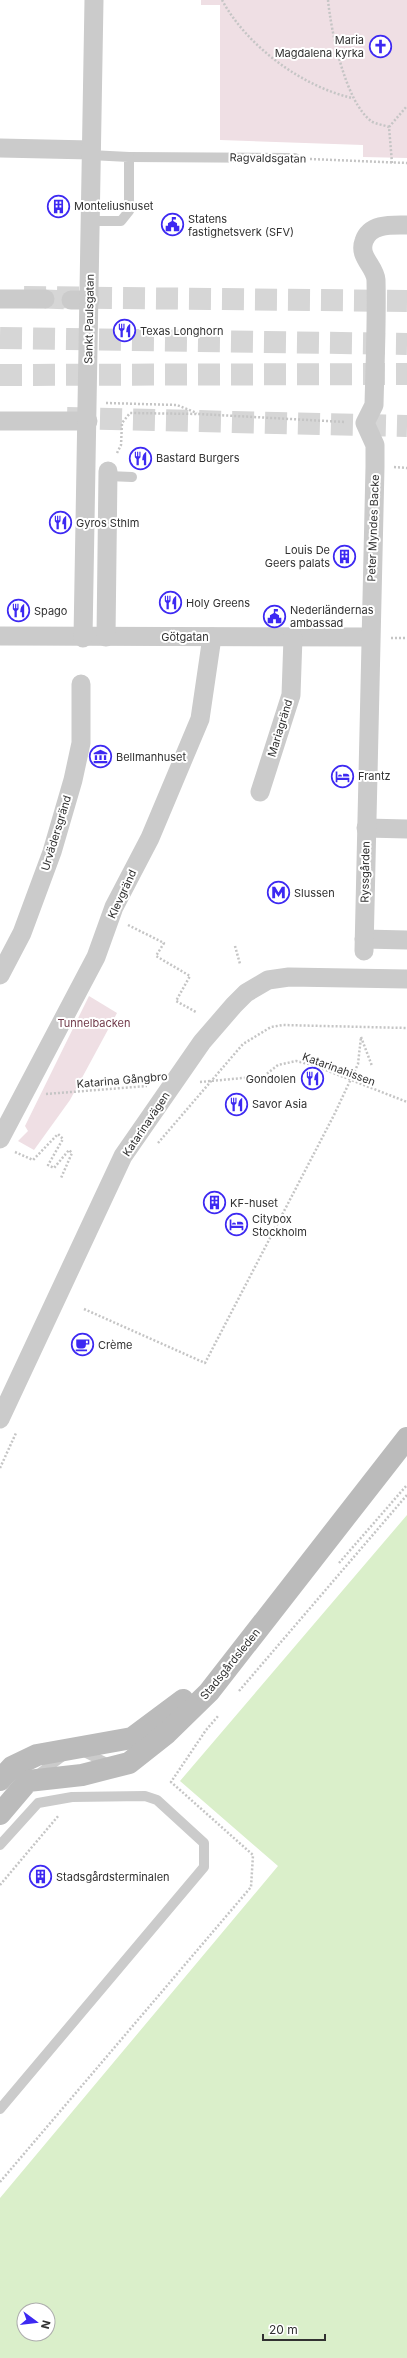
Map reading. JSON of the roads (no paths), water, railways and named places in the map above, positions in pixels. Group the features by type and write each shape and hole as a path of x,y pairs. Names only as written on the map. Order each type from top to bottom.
{"main road":[{"name":"Stadsgårdsleden","path":"0,1780 12,1766 37,1755 132,1738 189,1695 213,1670 289,1576 407,1422"},
{"name":"Stadsgårdsleden","path":"28,1781 82,1775 129,1763 167,1733 209,1692 407,1438"},
{"path":"0,1814 28,1781"}],"street":[{"name":"Sankt Paulsgatan","path":"83,638 88,421 94,0"},
{"path":"0,148 91,153"},
{"name":"Peter Myndes Backe","path":"367,806 375,445 365,423 374,405 376,278 364,258 364,241 372,231 386,225 407,226"},
{"path":"0,299 46,299"},
{"path":"71,300 90,300"},
{"path":"0,421 88,421"},
{"path":"106,638 108,474"},
{"name":"Götgatan","path":"0,636 83,638 370,637"},
{"name":"Klevgränd","path":"7,1145 96,957 111,915 150,838 200,719 212,637"},
{"name":"Mariagränd","path":"260,792 291,695 293,638"},
{"name":"Urvädersgränd","path":"0,975 24,926 52,852 73,780 81,743 82,684"},
{"name":"Ryssgården","path":"367,806 364,945 407,940"},
{"path":"366,828 407,829"},
{"name":"Katarinavägen","path":"0,1419 123,1156 202,1042 234,1004 246,993 268,980 296,977 407,979"}],"lane":[{"name":"Ragvaldsgatan","path":"91,153 129,157 295,158"},
{"path":"90,221 121,221 129,212 129,157"},
{"path":"108,474 132,477"},
{"path":"28,1781 75,1748 114,1767"},
{"path":"0,1845 38,1803 72,1797 145,1796 157,1800 204,1843 204,1867 0,2109"}],"tunnel":[{"path":"24,297 407,301"},
{"path":"45,299 71,300"},
{"path":"0,338 407,344"},
{"path":"0,375 407,374"},
{"path":"67,418 407,426"}],"place":[{"name":"Maria Magdalena kyrka","path":"380,46"},
{"name":"Monteliushuset","path":"58,206"},
{"name":"Statens fastighetsverk (SFV)","path":"172,225"},
{"name":"Texas Longhorn","path":"125,331"},
{"name":"Bastard Burgers","path":"141,458"},
{"name":"Gyros Sthlm","path":"60,523"},
{"name":"Louis De Geers palats","path":"345,556"},
{"name":"Holy Greens","path":"171,603"},
{"name":"Spago","path":"19,611"},
{"name":"Nederländernas ambassad","path":"274,616"},
{"name":"Bellmanhuset","path":"101,757"},
{"name":"Frantz","path":"342,776"},
{"name":"Slussen","path":"278,893"},
{"name":"Gondolen","path":"312,1079"},
{"name":"Savor Asia","path":"236,1104"},
{"name":"KF-huset","path":"214,1203"},
{"name":"Citybox Stockholm","path":"237,1225"},
{"name":"Crème","path":"83,1345"},
{"name":"Stadsgårdsterminalen","path":"41,1877"}],"park label":[{"name":"Tunnelbacken","path":"94,1023"}]}
